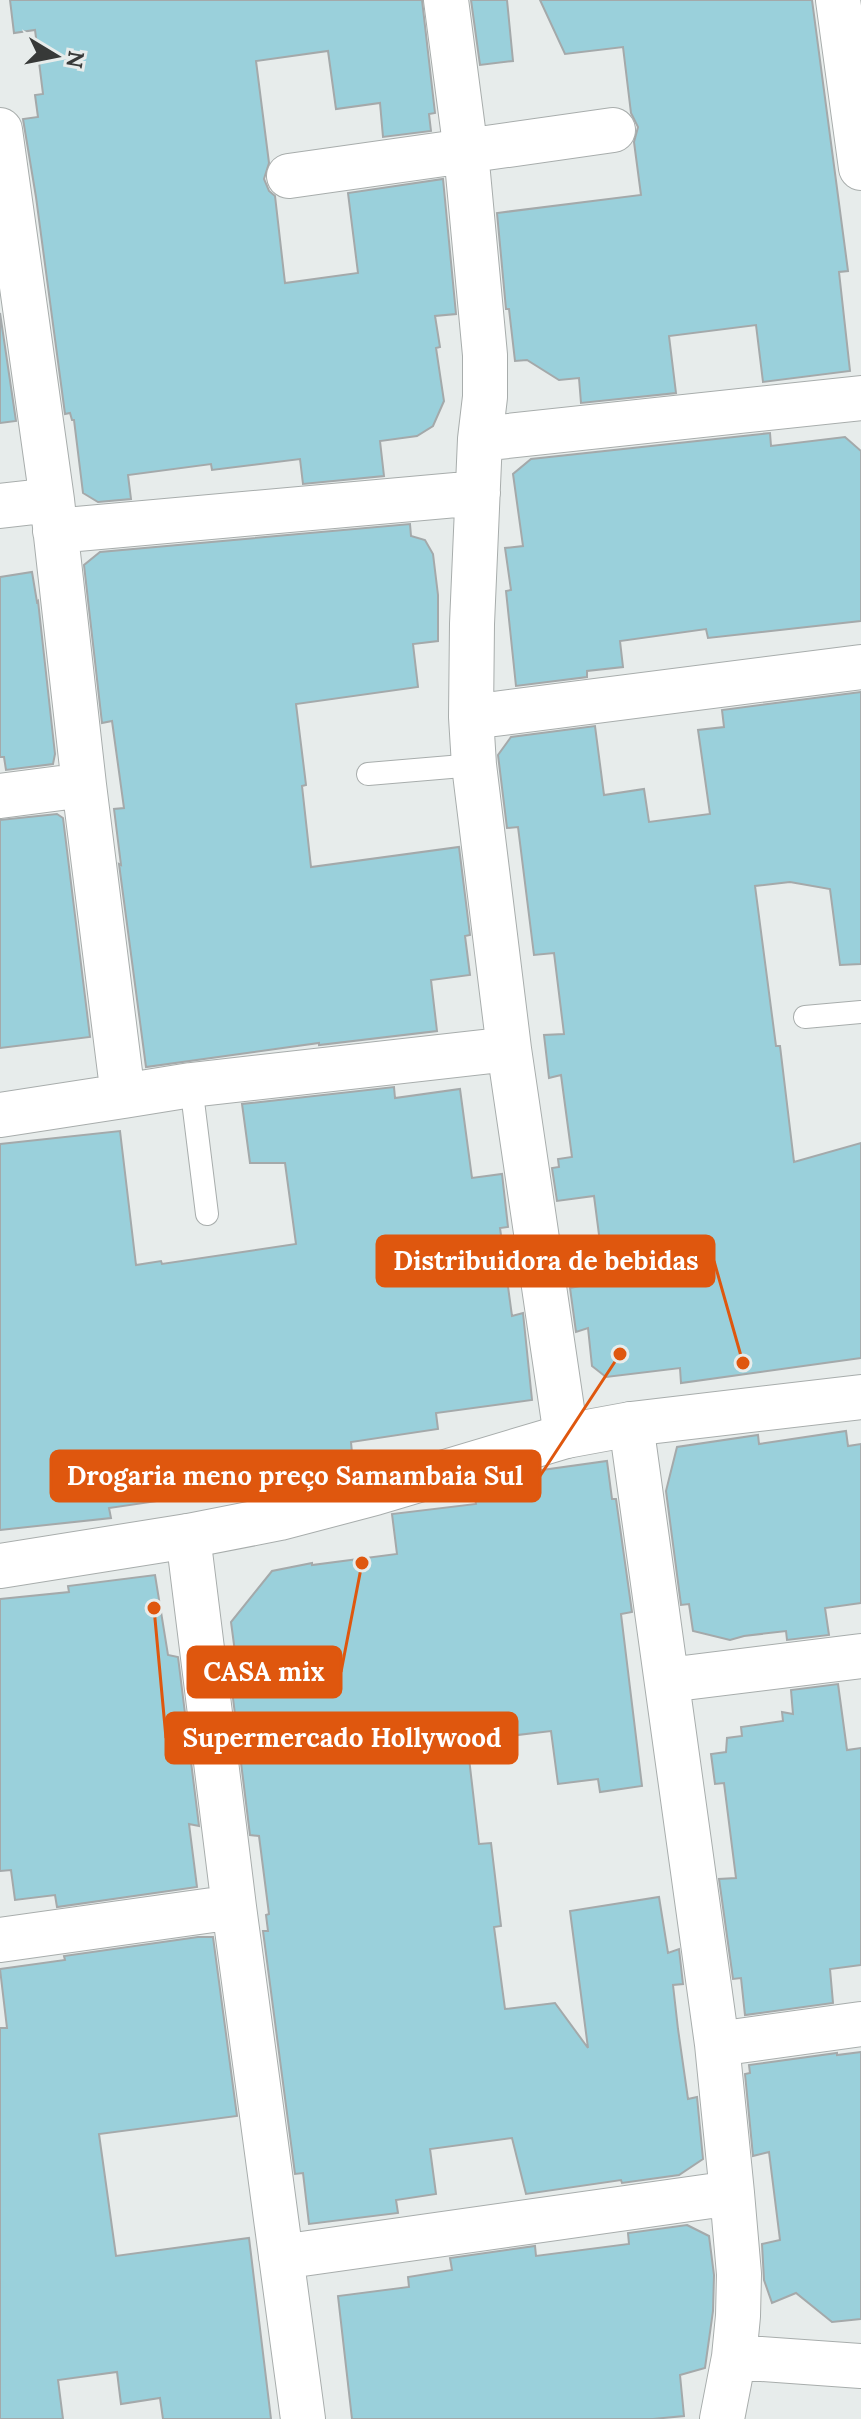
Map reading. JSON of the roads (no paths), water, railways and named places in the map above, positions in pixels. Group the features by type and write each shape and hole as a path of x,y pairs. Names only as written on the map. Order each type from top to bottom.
{"street":[{"path":"446,0 466,152 485,355 472,624 474,765 509,1049 566,1436"},
{"path":"838,0 860,149"},
{"path":"0,130 6,224 53,515 123,1096"},
{"path":"289,176 613,130"},
{"path":"480,439 861,398"},
{"path":"0,506 53,515 478,493"},
{"path":"471,717 861,667"},
{"path":"0,796 84,785"},
{"path":"0,1115 191,1085 509,1049"},
{"path":"0,1566 280,1518 566,1436 631,1424 861,1397"},
{"path":"631,1424 717,2044 732,2193 739,2274 734,2357 722,2419"},
{"path":"188,1536 303,2419"},
{"path":"668,1680 861,1656"},
{"path":"0,1940 234,1907"},
{"path":"717,2044 861,2024"},
{"path":"281,2257 732,2193"},
{"path":"734,2357 861,2366"}],"lane":[{"path":"368,774 474,765"},
{"path":"805,1017 861,1012"},
{"path":"191,1085 207,1214"}],"place":[{"name":"Drogaria meno preço Samambaia Sul","path":"620,1354"},
{"name":"Distribuidora de bebidas","path":"743,1363"},
{"name":"CASA mix","path":"362,1563"},
{"name":"Supermercado Hollywood","path":"154,1608"}]}
